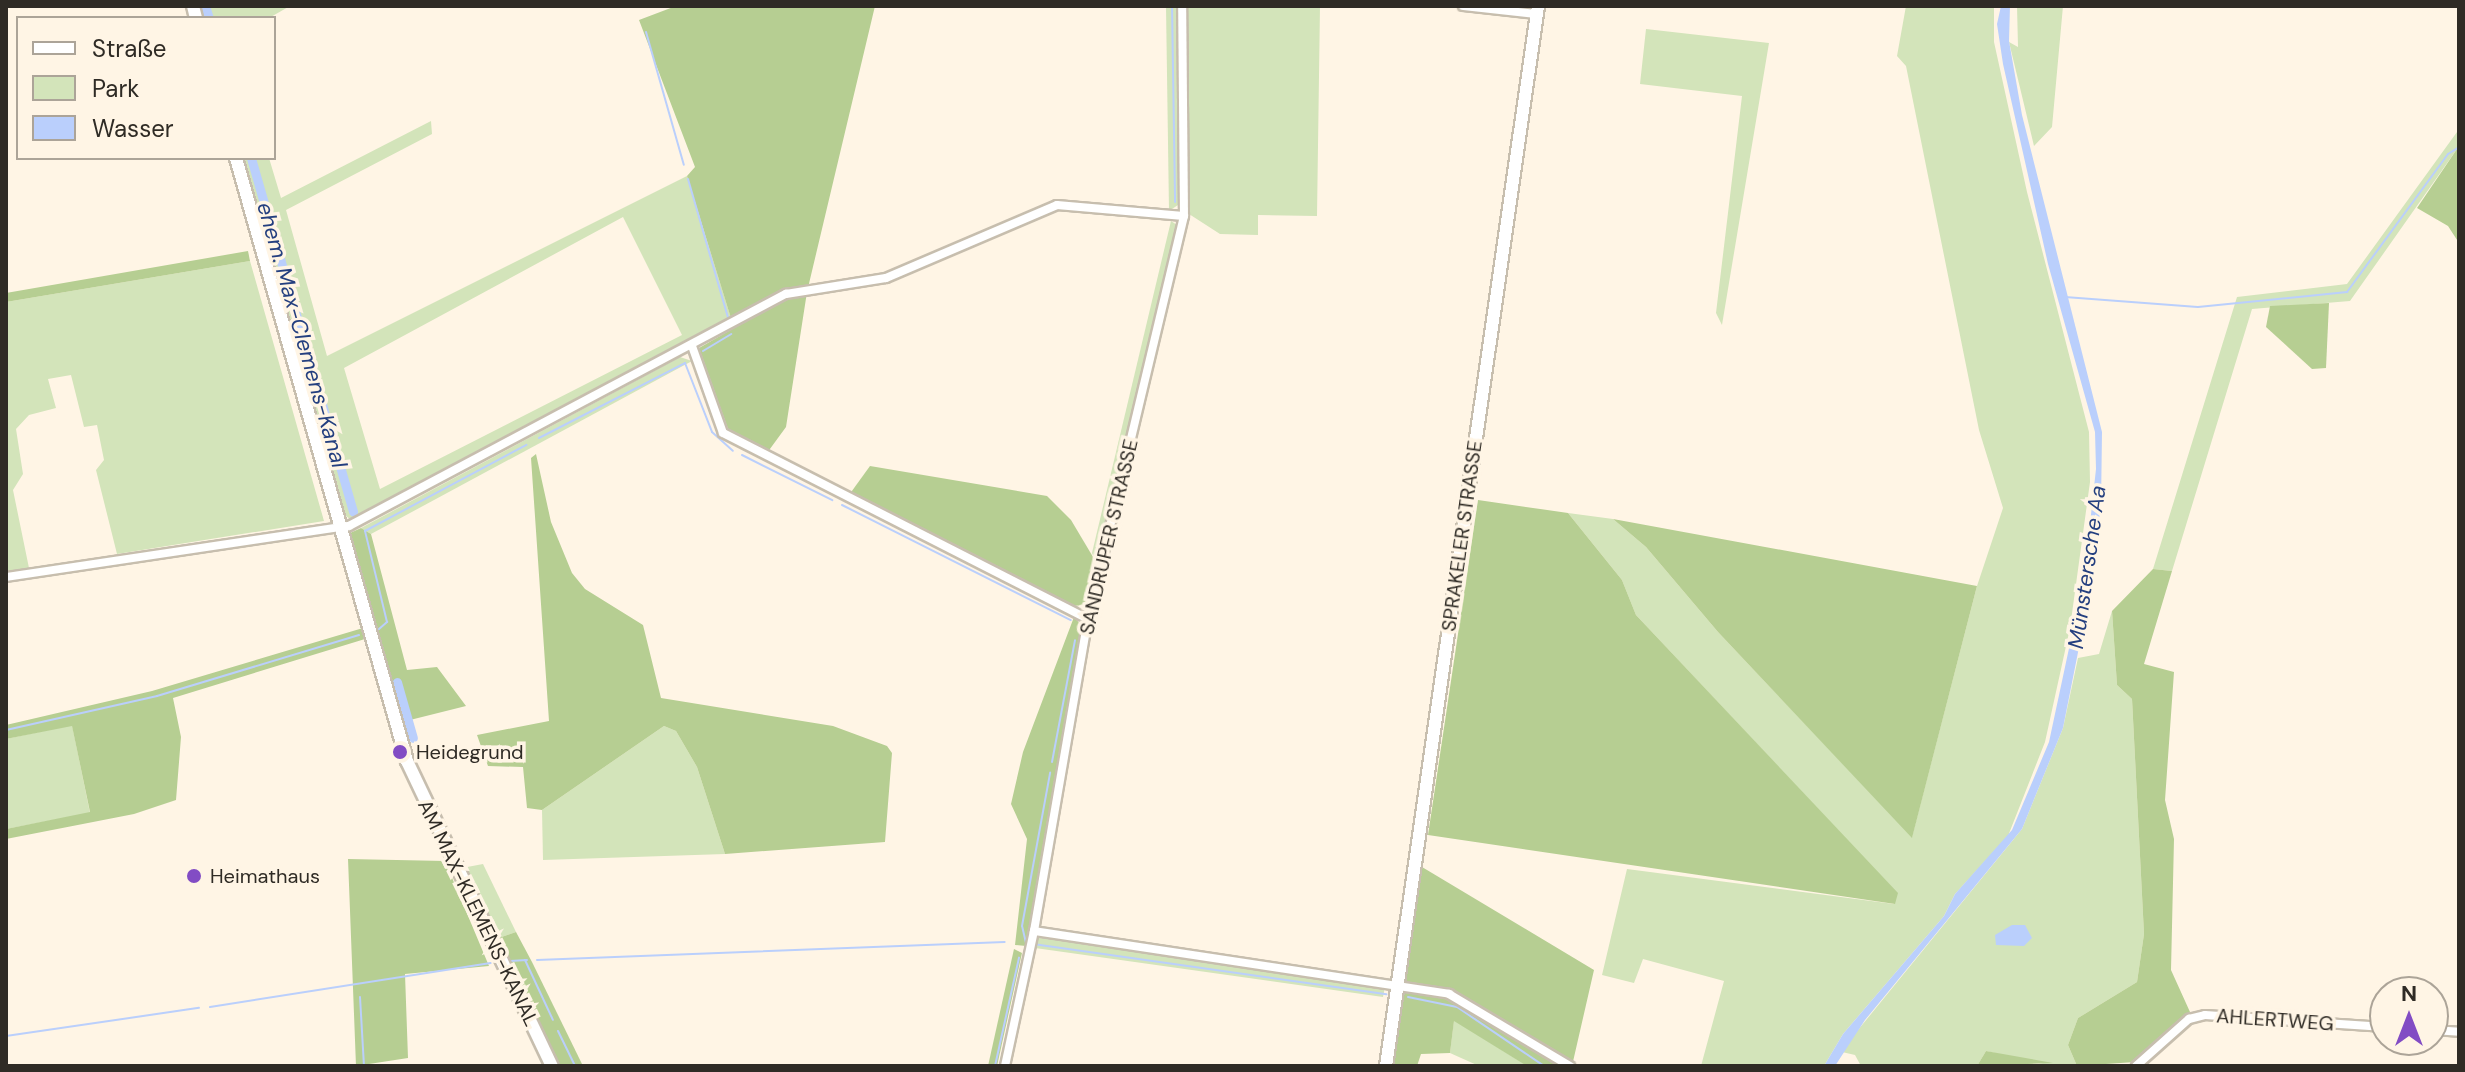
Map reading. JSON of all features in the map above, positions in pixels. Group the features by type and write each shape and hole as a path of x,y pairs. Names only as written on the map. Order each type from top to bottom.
{"main road":[{"name":"SPRAKELER STRASSE","path":"1386,1066 1537,10"},
{"name":"AM MAX-KLEMENS-KANAL","path":"237,160 340,528 419,791 552,1066"}],"street":[{"name":"SANDRUPER STRASSE","path":"1005,1066 1032,940 1088,619 1184,216 1182,6"},
{"path":"1463,6 1537,10"},
{"path":"6,577 340,528 393,507 786,294 886,278 1049,207 1184,216"},
{"path":"692,346 723,433 1088,619"},
{"path":"1032,940 1398,985 1468,1002 1570,1066"},
{"name":"AHLERTWEG","path":"2136,1066 2189,1019 2205,1015 2369,1026"}],"green space":[{"path":"199,6 290,6 272,16 202,16"},
{"path":"676,6 875,6 807,292 786,427 767,453 728,429 699,348 734,328 687,176 695,167 639,20"},
{"path":"1166,6 1176,6 1178,205 1169,211"},
{"path":"1187,6 1320,6 1317,216 1258,215 1258,235 1220,234 1189,214"},
{"path":"1906,6 1994,6 1994,42 2027,192 2089,432 2090,482 2070,628 2045,742 2008,836 1955,894 1944,916 1843,1034 1824,1066 1701,1066 1724,981 1643,959 1634,983 1602,975 1627,869 1894,904 1897,893 1636,615 1622,580 1568,513 1613,519 1646,547 1718,632 1912,837 1977,586 2003,508 1979,430 1906,66 1897,56"},
{"path":"2017,6 2063,6 2052,127 2034,146 2009,42 2018,47"},
{"path":"1646,29 1769,43 1722,325 1716,313 1742,96 1640,84"},
{"path":"431,121 432,134 286,210 327,356 687,176 731,318 350,519 343,514 243,160 270,160 281,198","holes":["623,217 682,335 380,489 344,368"]},
{"path":"2459,127 2459,243 2448,226 2417,208 2457,149"},
{"path":"2457,132 2457,149 2350,301 2252,309 2172,571 2153,569 2237,297 2347,284"},
{"path":"1171,221 1177,225 1096,562 1092,553"},
{"path":"248,251 250,261 6,302 6,293"},
{"path":"250,261 324,521 117,554 96,470 104,460 97,425 84,427 71,375 48,379 56,408 29,415 16,429 23,474 13,490 29,568 6,571 6,302"},
{"path":"2329,303 2326,368 2312,369 2266,327 2270,306"},
{"path":"680,357 692,361 371,534 361,528"},
{"path":"536,454 551,522 572,573 585,589 643,625 661,698 833,726 887,746 892,753 885,842 725,854 697,767 676,731 664,726 542,810 527,808 523,767 488,766 477,735 549,721 531,458"},
{"path":"870,466 1047,496 1071,520 1096,562 1086,605 1071,606 849,495"},
{"path":"1478,500 1568,513 1622,580 1636,615 1898,893 1895,904 1428,835"},
{"path":"1613,519 1977,586 1912,838 1718,632 1646,547"},
{"path":"361,528 371,534 407,670 437,667 466,706 402,722 348,534"},
{"path":"2153,569 2172,571 2144,664 2174,672 2165,800 2174,839 2171,970 2190,1012 2135,1062 2077,1066 2068,1045 2078,1018 2137,982 2144,934 2132,699 2117,685 2112,611"},
{"path":"2112,611 2117,685 2132,699 2144,934 2137,982 2078,1018 2068,1045 2077,1066 2052,1066 1986,1051 1977,1066 1861,1066 1855,1055 1842,1052 1849,1041 2022,829 2063,728 2078,658 2099,654"},
{"path":"1074,617 1082,626 1026,946 1015,945 1027,839 1011,804 1023,752"},
{"path":"363,628 365,639 173,698 181,737 176,800 134,814 6,839 6,829 90,812 72,726 6,739 6,725 152,691"},
{"path":"72,725 90,813 6,829 6,739"},
{"path":"664,726 676,731 697,767 725,854 543,860 542,810"},
{"path":"348,859 445,861 489,966 405,974 408,1058 356,1066"},
{"path":"483,864 516,932 496,939 462,868"},
{"path":"1422,867 1594,970 1572,1066 1527,1066 1454,1021 1450,1053 1421,1054 1417,1066 1393,1066"},
{"path":"516,932 583,1066 557,1066 496,939"},
{"path":"1038,937 1385,987 1383,997 1035,948"},
{"path":"1014,949 1022,953 997,1066 988,1066"},
{"path":"1454,1020 1527,1066 1479,1066 1450,1053"},
{"path":"1986,1051 2053,1063 1977,1066"}],"water":[{"name":"Münstersche Aa","path":"2001,6 2010,6 2009,41 2022,115 2102,432 2101,506 2085,617 2063,728 2022,829 1865,1020 1835,1066 1824,1066 1843,1034 1944,916 1955,894 2012,830 2049,742 2084,578 2096,469 2095,432 2048,264 2003,64 1997,24"},
{"path":"2012,925 2025,925 2032,938 2024,946 1996,945 1995,935"}],"waterway":[{"name":"ehem. Max-Clemens-Kanal","path":"205,6 208,16"},
{"path":"1172,6 1175,202"},
{"path":"646,32 684,165"},
{"path":"2065,297 2198,307 2347,292 2448,154 2459,147"},
{"name":"ehem. Max-Clemens-Kanal","path":"252,160 353,512"},
{"path":"688,179 728,318"},
{"path":"703,351 731,334"},
{"path":"539,438 685,363 712,432 733,451"},
{"path":"379,629 387,622 365,531 526,445"},
{"path":"742,455 832,500"},
{"path":"842,505 1071,620"},
{"path":"6,730 157,696 359,635"},
{"path":"1052,762 1075,640"},
{"name":"ehem. Max-Clemens-Kanal","path":"397,682 413,738"},
{"path":"1026,943 1022,926 1050,773"},
{"path":"537,960 1005,942"},
{"path":"1033,944 1386,994"},
{"path":"995,1066 1019,958"},
{"path":"525,960 553,1020"},
{"path":"510,961 527,960"},
{"path":"210,1007 491,963"},
{"path":"360,997 364,1066"},
{"path":"1408,997 1457,1007 1544,1066"},
{"path":"6,1036 199,1008"},
{"path":"558,1031 575,1066"}],"place":[{"name":"Heidegrund","path":"400,752"},
{"name":"Heimathaus","path":"194,876"}]}
